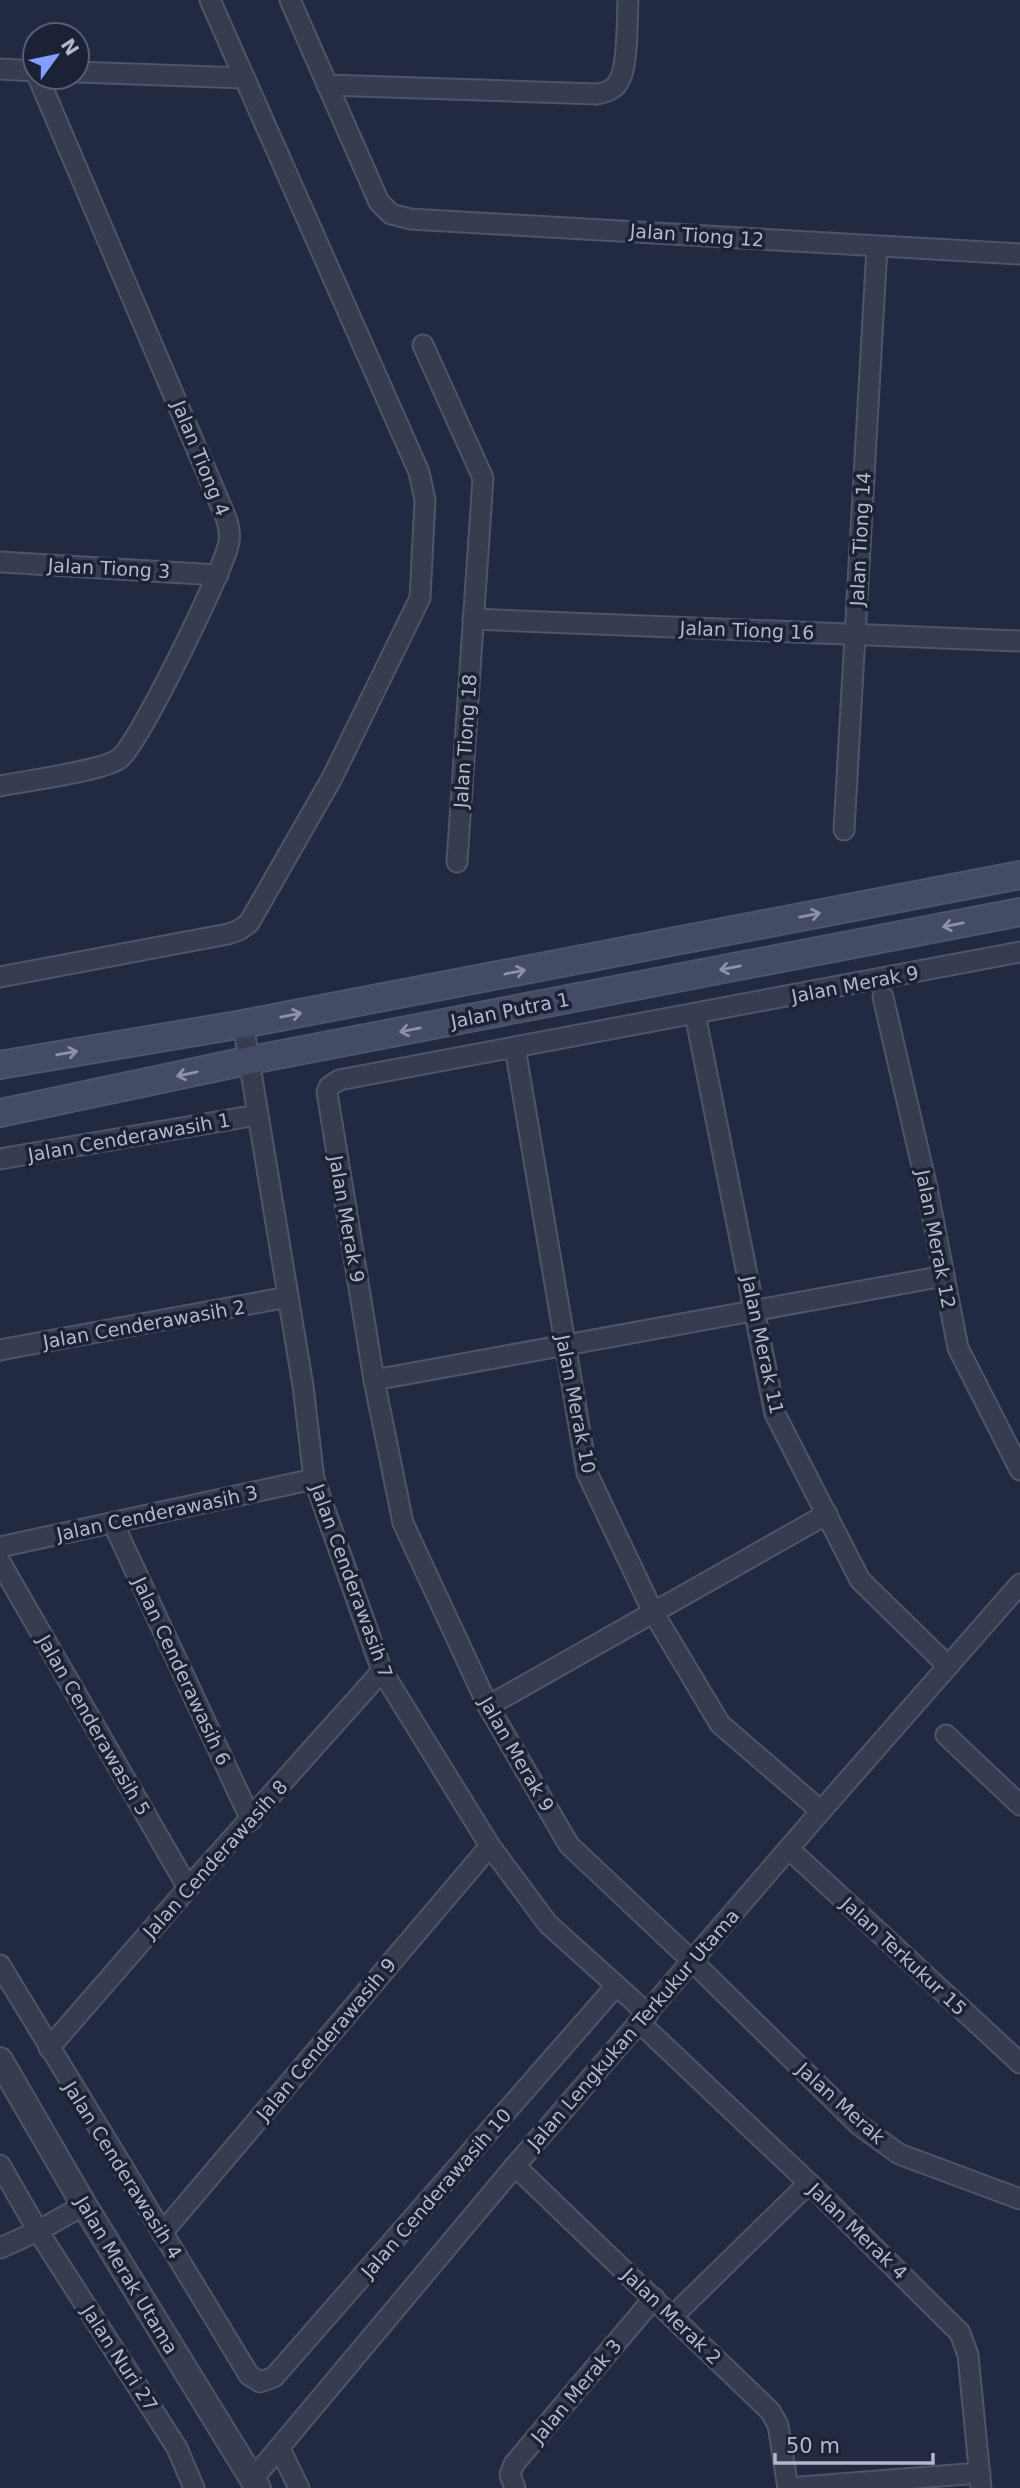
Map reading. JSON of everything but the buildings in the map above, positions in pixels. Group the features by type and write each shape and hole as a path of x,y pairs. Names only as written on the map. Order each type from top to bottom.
{"main road":[{"name":"Jalan Putra 1","path":"0,1065 243,1024 1020,875"},
{"name":"Jalan Putra 1","path":"0,1113 251,1060 1020,912"}],"street":[{"path":"0,977 228,934 249,923 332,778 420,598 425,500 419,472 210,0"},
{"path":"290,0 327,85 597,94 607,92 620,79 623,70 628,0"},
{"path":"0,69 21,70"},
{"path":"91,73 244,78"},
{"name":"Jalan Tiong 12","path":"327,85 379,202 391,214 410,219 1020,254"},
{"name":"Jalan Tiong 4","path":"0,786 106,765 125,755 218,575 229,544 230,532 44,91"},
{"name":"Jalan Tiong 14","path":"844,830 877,247"},
{"name":"Jalan Tiong 18","path":"423,345 483,478 457,863"},
{"name":"Jalan Tiong 3","path":"0,562 218,575"},
{"name":"Jalan Tiong 16","path":"473,619 1020,641"},
{"name":"Jalan Merak 9","path":"691,1960 569,1845 488,1706 403,1523 374,1380 327,1093 329,1087 339,1080 1020,952"},
{"name":"Jalan Merak 12","path":"883,997 927,1188 958,1348 1020,1470"},
{"name":"Jalan Merak 11","path":"695,1014 775,1414 860,1580 948,1666"},
{"name":"Jalan Cenderawasih 7","path":"243,1024 303,1386 314,1479 382,1671 490,1846 548,1924 616,1986 644,2018"},
{"name":"Jalan Merak 10","path":"515,1048 587,1473 653,1612 720,1724 821,1811"},
{"name":"Jalan Cenderawasih 1","path":"0,1160 257,1115"},
{"path":"374,1380 944,1276"},
{"name":"Jalan Cenderawasih 2","path":"0,1350 288,1297"},
{"name":"Jalan Cenderawasih 3","path":"0,1547 314,1479"},
{"path":"488,1706 827,1514"},
{"name":"Jalan Cenderawasih 6","path":"113,1523 251,1820"},
{"name":"Jalan Cenderawasih 5","path":"0,1562 188,1888"},
{"name":"Jalan Lengkukan Terkukur Utama","path":"255,2484 280,2449 515,2166 1020,1584"},
{"name":"Jalan Cenderawasih 8","path":"49,2048 382,1671"},
{"path":"946,1735 1020,1805"},
{"name":"Jalan Cenderawasih 9","path":"162,2233 490,1846"},
{"name":"Jalan Terkukur 15","path":"789,1849 1020,2063"},
{"name":"Jalan Merak","path":"691,1960 859,2125 899,2154 1020,2199"},
{"name":"Jalan Cenderawasih 4","path":"0,1965 249,2375"},
{"name":"Jalan Cenderawasih 10","path":"249,2375 260,2382 274,2377 616,1986"},
{"name":"Jalan Merak 4","path":"644,2018 960,2333 968,2355 980,2481"},
{"name":"Jalan Merak Utama","path":"0,2060 84,2205 255,2484"},
{"name":"Jalan Nuri 27","path":"0,2165 38,2231 177,2448 194,2488"},
{"name":"Jalan Merak 2","path":"515,2166 775,2417 788,2488"},
{"path":"673,2316 809,2183"},
{"path":"0,2248 38,2231 84,2205"},
{"name":"Jalan Merak 3","path":"514,2488 510,2475 514,2464 654,2298"},
{"path":"280,2449 299,2488"},
{"path":"788,2488 980,2481"}]}
